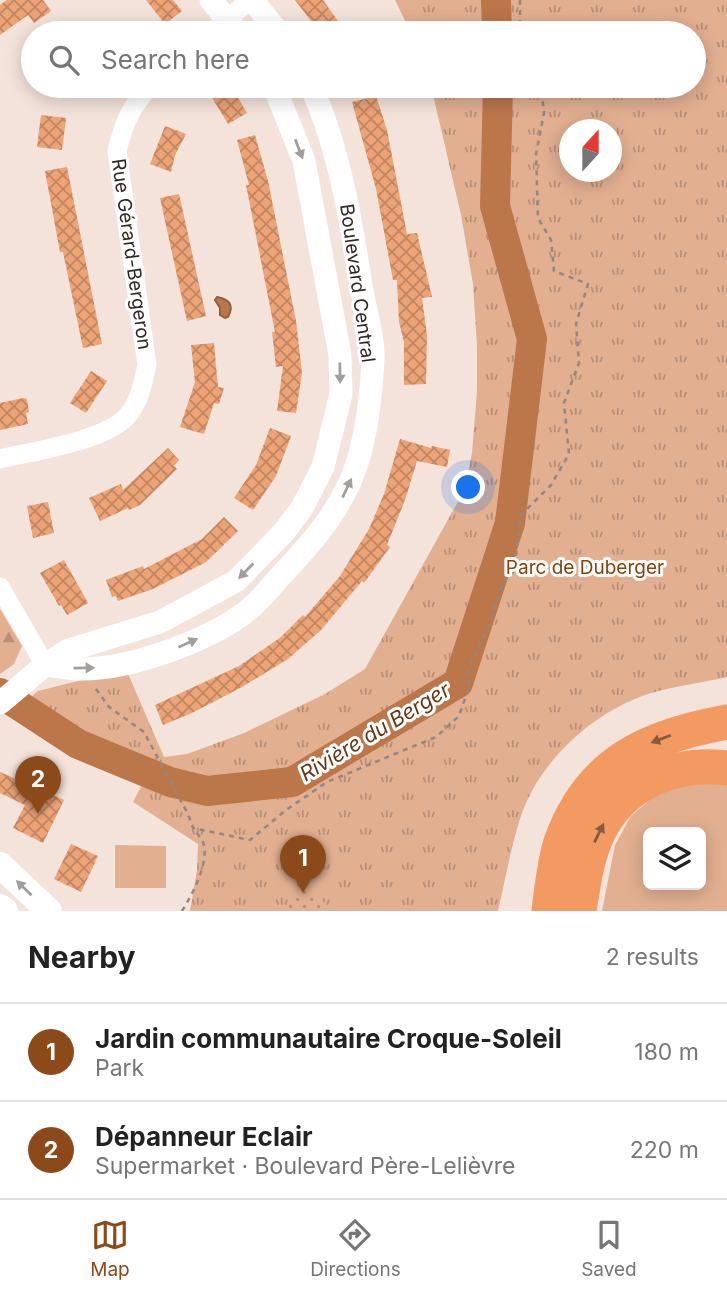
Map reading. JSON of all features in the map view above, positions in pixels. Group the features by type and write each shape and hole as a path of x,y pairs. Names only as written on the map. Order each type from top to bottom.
{"highway":[{"path":"548,911 560,844 578,804 601,776 628,754 661,738 727,722"},
{"path":"580,907 592,847 598,832 620,801 641,785 662,774 682,768 727,768"}],"main road":[{"path":"0,864 49,911"},
{"path":"0,907 5,911"}],"street":[{"path":"211,0 221,21"},
{"path":"232,21 251,0 269,21"},
{"name":"Rue Gérard-Bergeron","path":"0,459 104,433 127,416 139,395 147,365 117,151 123,125 139,98"},
{"name":"Boulevard Central","path":"0,703 45,665 69,650 160,622 236,581 302,508 323,467 341,394 340,355 304,161 279,98"},
{"name":"Boulevard Central","path":"45,665 82,669 107,667 184,646 226,625 254,606 330,521 350,482 364,435 373,357 350,215 337,157 316,98"},
{"path":"0,587 45,665"}],"path":[{"path":"520,0 520,21"},
{"path":"193,828 250,840 286,810 327,782 436,737 459,716 469,687 469,667 488,628 504,581 514,570 521,515 551,485 569,454 565,403 579,363 576,324 588,284 554,271 551,240 538,218 536,154 544,113 542,98"},
{"path":"82,669 109,707 144,732 193,828 204,844 196,888 182,911"}],"green space":[{"name":"Parc de Duberger","path":"395,0 727,0 727,677 648,694 606,714 568,743 538,780 527,801 516,833 498,911 190,911 198,844 133,802 148,773 78,744 21,706 38,691 126,669 164,757 187,754 244,733 325,694 365,669 465,489 472,453 477,391 473,284 461,215 434,98 706,98 706,21 405,21"},
{"path":"0,609 22,646 14,664 0,674"},
{"path":"727,781 727,911 602,911 615,845 631,816 653,797 678,782"},
{"path":"115,845 166,846 166,888 115,888"},
{"path":"302,884 310,888 332,911 284,911 294,889"}],"shaded area":[{"path":"217,297 229,303 231,309 228,317 220,315 220,308 215,300"}],"building":[{"path":"7,0 43,0 51,11 37,21 32,21 28,15 0,35 0,5"},
{"path":"146,0 173,0 182,11 169,21 163,21"},
{"path":"295,0 323,0 338,21 311,21"},
{"path":"212,98 238,98 247,113 228,124"},
{"path":"377,98 387,130 407,234 417,233 432,297 422,298 427,335 426,384 404,385 404,342 399,322 397,280 393,280 376,189 352,102"},
{"path":"41,115 66,118 62,150 37,147"},
{"path":"165,126 186,134 175,155 171,172 150,164"},
{"path":"255,135 268,181 296,321 302,373 296,413 277,411 283,366 276,367 272,332 275,332 246,185 249,185 237,140"},
{"path":"67,167 102,344 83,348 63,252 60,252 45,171"},
{"path":"179,194 206,316 187,321 160,198"},
{"path":"214,343 218,387 224,388 219,404 214,403 204,434 180,427 195,382 191,345"},
{"path":"91,371 107,381 86,413 70,403"},
{"path":"27,399 28,424 0,430 0,403"},
{"path":"270,428 291,436 276,476 253,510 234,498 256,465"},
{"path":"400,439 431,448 450,450 447,467 417,461 387,545 390,547 364,583 362,581 321,630 288,659 242,687 163,725 155,705 239,666 281,637 303,615 305,617 340,576 369,529 384,494"},
{"path":"168,448 179,460 174,466 177,469 140,505 100,521 89,498 121,484 123,490"},
{"path":"48,502 54,533 33,538 27,506"},
{"path":"224,517 238,531 206,562 153,589 118,601 116,596 112,597 106,580 143,566 144,569 202,539"},
{"path":"64,560 88,603 67,615 40,573"},
{"path":"0,772 64,800 43,843 13,828 25,805 0,793"},
{"path":"71,844 98,856 81,892 54,879"}],"waterway":[{"name":"Rivière du Berger","path":"496,0 497,21"},
{"name":"Rivière du Berger","path":"0,693 78,744 170,782 207,791 292,782 458,683 510,523 532,339 495,206 498,98"}],"place":[{"name":"Dépanneur Eclair","path":"38,814"},
{"name":"Jardin communautaire Croque-Soleil","path":"303,893"}]}
